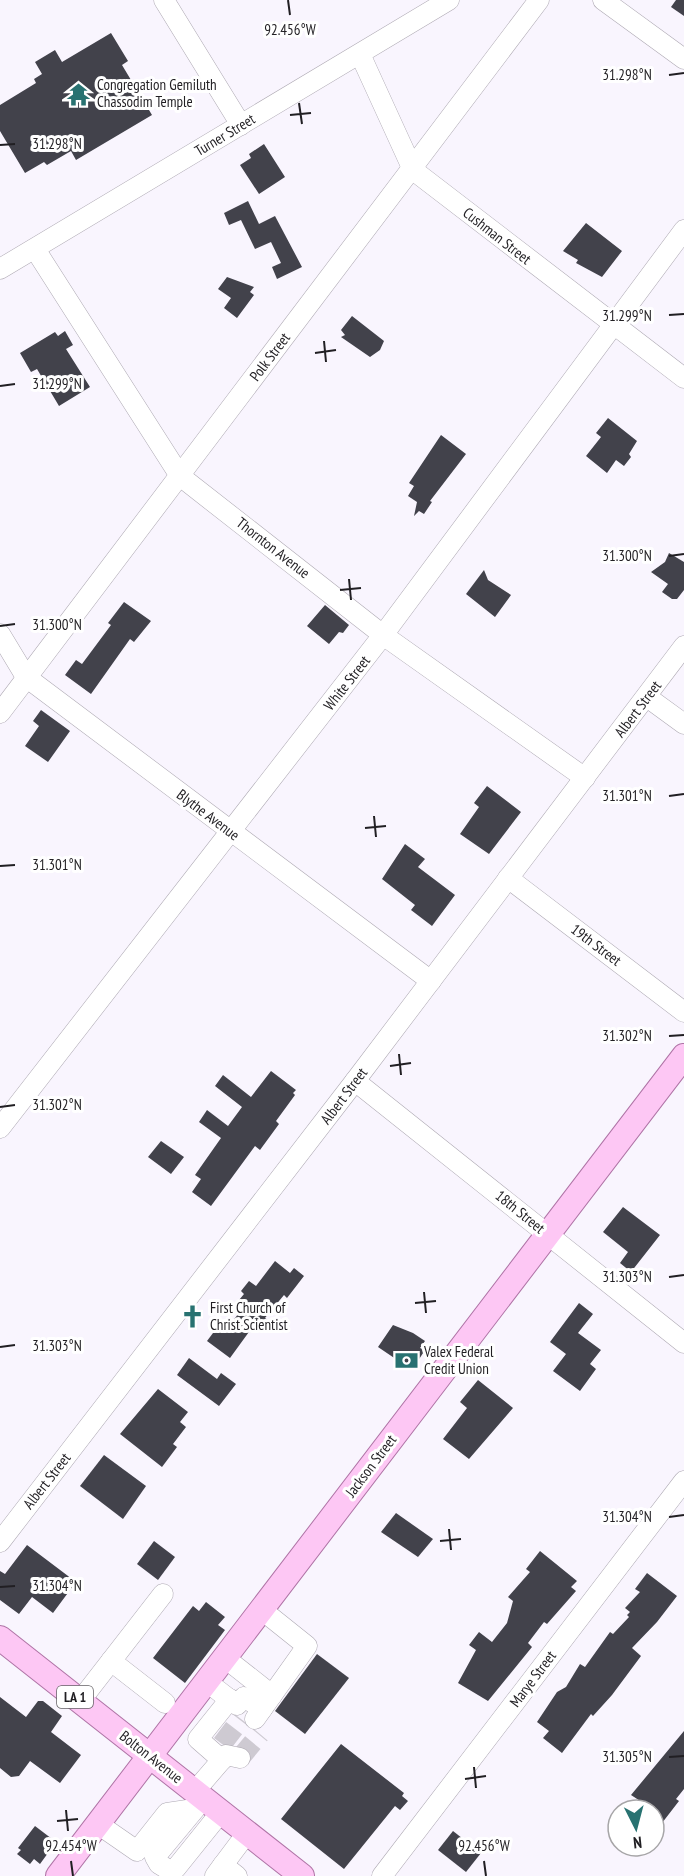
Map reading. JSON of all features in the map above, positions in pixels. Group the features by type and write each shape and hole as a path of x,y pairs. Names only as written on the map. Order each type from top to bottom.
{"main road":[{"name":"Jackson Street","path":"58,1876 684,1056"},
{"name":"Bolton Avenue","path":"0,1638 150,1757 204,1803 302,1876"}],"street":[{"path":"164,0 241,125"},
{"name":"Turner Street","path":"0,269 449,0"},
{"name":"Polk Street","path":"0,713 413,171 539,0"},
{"path":"603,0 684,59"},
{"name":"Cushman Street","path":"360,54 413,171 684,378"},
{"name":"White Street","path":"0,1128 383,635 684,230"},
{"name":"Thornton Avenue","path":"35,249 180,476 383,635 585,778"},
{"name":"Blythe Avenue","path":"0,634 26,677 430,981"},
{"name":"Albert Street","path":"0,1542 355,1081 684,646"},
{"path":"647,697 684,724"},
{"name":"19th Street","path":"508,878 684,1012"},
{"name":"18th Street","path":"355,1081 684,1343"},
{"name":"Marye Street","path":"382,1876 684,1481"},
{"path":"80,1701 163,1594"},
{"path":"258,1715 307,1646 262,1610"},
{"path":"225,1658 258,1715"},
{"path":"111,1661 165,1703"},
{"path":"207,1682 237,1705 244,1696 258,1715"},
{"path":"98,1824 137,1851 167,1813 204,1803 227,1754 198,1739 230,1699"},
{"path":"225,1872 247,1833"}],"building":[{"path":"676,0 684,0 684,16 671,7"},
{"name":"Congregation Gemiluth Chassodim Temple","path":"111,33 128,61 122,65 152,115 76,160 71,151 47,165 44,162 25,173 0,131 0,105 36,83 34,79 42,74 35,62 55,50 62,62"},
{"path":"264,144 285,177 259,194 240,165 251,158 249,154"},
{"path":"248,201 259,224 275,216 302,267 277,279 272,267 281,263 271,242 255,249 241,220 229,225 224,213"},
{"path":"586,223 622,251 602,277 576,263 578,260 563,251"},
{"path":"227,277 254,287 250,292 254,295 237,318 224,308 231,298 218,289"},
{"path":"352,316 384,341 380,350 370,357 341,337 345,335 341,330"},
{"path":"65,331 73,345 66,349 90,387 59,406 37,369 31,372 20,353 55,332 58,336"},
{"path":"608,418 637,441 629,454 631,457 624,466 616,460 607,473 586,456 601,437 596,433"},
{"path":"441,435 466,454 430,501 432,502 424,514 419,511 414,516 417,502 408,496 414,486 409,483"},
{"path":"669,553 684,562 684,590 677,599 672,599 662,592 668,584 651,572 665,562"},
{"path":"484,570 488,580 511,595 495,617 466,594"},
{"path":"124,602 151,621 134,642 130,639 91,694 65,675 76,660 82,664 111,625 108,623"},
{"path":"325,605 349,625 343,633 339,632 329,644 307,626"},
{"path":"41,710 70,731 48,762 25,746 39,726 33,721"},
{"path":"487,786 521,812 489,854 460,834 479,807 474,803"},
{"path":"405,844 425,859 418,867 455,895 432,926 411,910 415,905 382,879"},
{"path":"271,1071 296,1090 293,1093 295,1095 276,1121 279,1124 260,1150 255,1146 211,1206 192,1192 201,1179 195,1175 221,1138 199,1122 207,1110 228,1126 242,1107 215,1086 223,1075 251,1097"},
{"path":"161,1141 184,1157 171,1174 148,1157"},
{"path":"623,1207 660,1235 631,1272 620,1263 628,1252 603,1232"},
{"path":"275,1261 290,1273 294,1268 304,1276 287,1298 284,1295 265,1318 269,1321 262,1331 254,1325 230,1358 207,1341 222,1321 229,1326 245,1305 239,1300 244,1294 241,1291 249,1281 256,1286"},
{"path":"579,1303 593,1314 578,1333 601,1350 590,1364 596,1369 580,1391 553,1371 566,1354 550,1342"},
{"path":"393,1325 425,1341 420,1348 425,1350 412,1370 378,1347"},
{"path":"189,1358 217,1379 221,1373 236,1384 219,1406 177,1375"},
{"path":"478,1380 513,1408 469,1459 443,1439 467,1408 460,1402"},
{"path":"158,1389 188,1412 180,1422 186,1427 173,1444 177,1447 162,1467 120,1434"},
{"path":"104,1455 146,1486 123,1519 80,1486"},
{"path":"396,1513 433,1539 418,1557 381,1532"},
{"path":"154,1541 175,1557 158,1580 137,1564"},
{"path":"27,1545 76,1582 53,1613 32,1597 19,1614 0,1600 0,1571 5,1574"},
{"path":"540,1551 577,1581 571,1587 576,1591 547,1624 544,1622 528,1643 532,1647 488,1701 458,1683 476,1650 469,1645 479,1632 492,1642 507,1623 513,1601 508,1597 530,1572 526,1569"},
{"path":"647,1573 677,1596 657,1622 632,1648 641,1656 612,1695 593,1716 591,1714 562,1753 543,1738 549,1731 537,1722 557,1692 566,1687 580,1664 585,1667 610,1632 613,1634 629,1617 627,1615 630,1612 625,1608 640,1592 635,1589"},
{"path":"206,1602 225,1617 218,1625 225,1630 185,1683 153,1658 193,1606 199,1611"},
{"path":"317,1654 349,1678 305,1734 275,1711"},
{"path":"0,1697 26,1717 38,1701 43,1701 62,1716 51,1732 81,1755 60,1783 30,1761 19,1776 11,1777 0,1768"},
{"path":"684,1731 684,1789 676,1799 679,1801 666,1818 666,1798 636,1798 631,1795"},
{"path":"341,1744 404,1793 402,1796 408,1801 400,1810 395,1806 344,1869 281,1819"},
{"path":"35,1826 56,1842 40,1864 34,1859 30,1864 17,1854 21,1850 18,1848"},
{"path":"453,1831 481,1853 466,1872 438,1850"}],"tunnel":[{"path":"222,1744 241,1719"},
{"path":"240,1758 260,1734"}],"place":[{"name":"Congregation Gemiluth Chassodim Temple","path":"79,94"},
{"name":"First Church of Christ Scientist","path":"192,1317"},
{"name":"Valex Federal Credit Union","path":"406,1361"}]}
